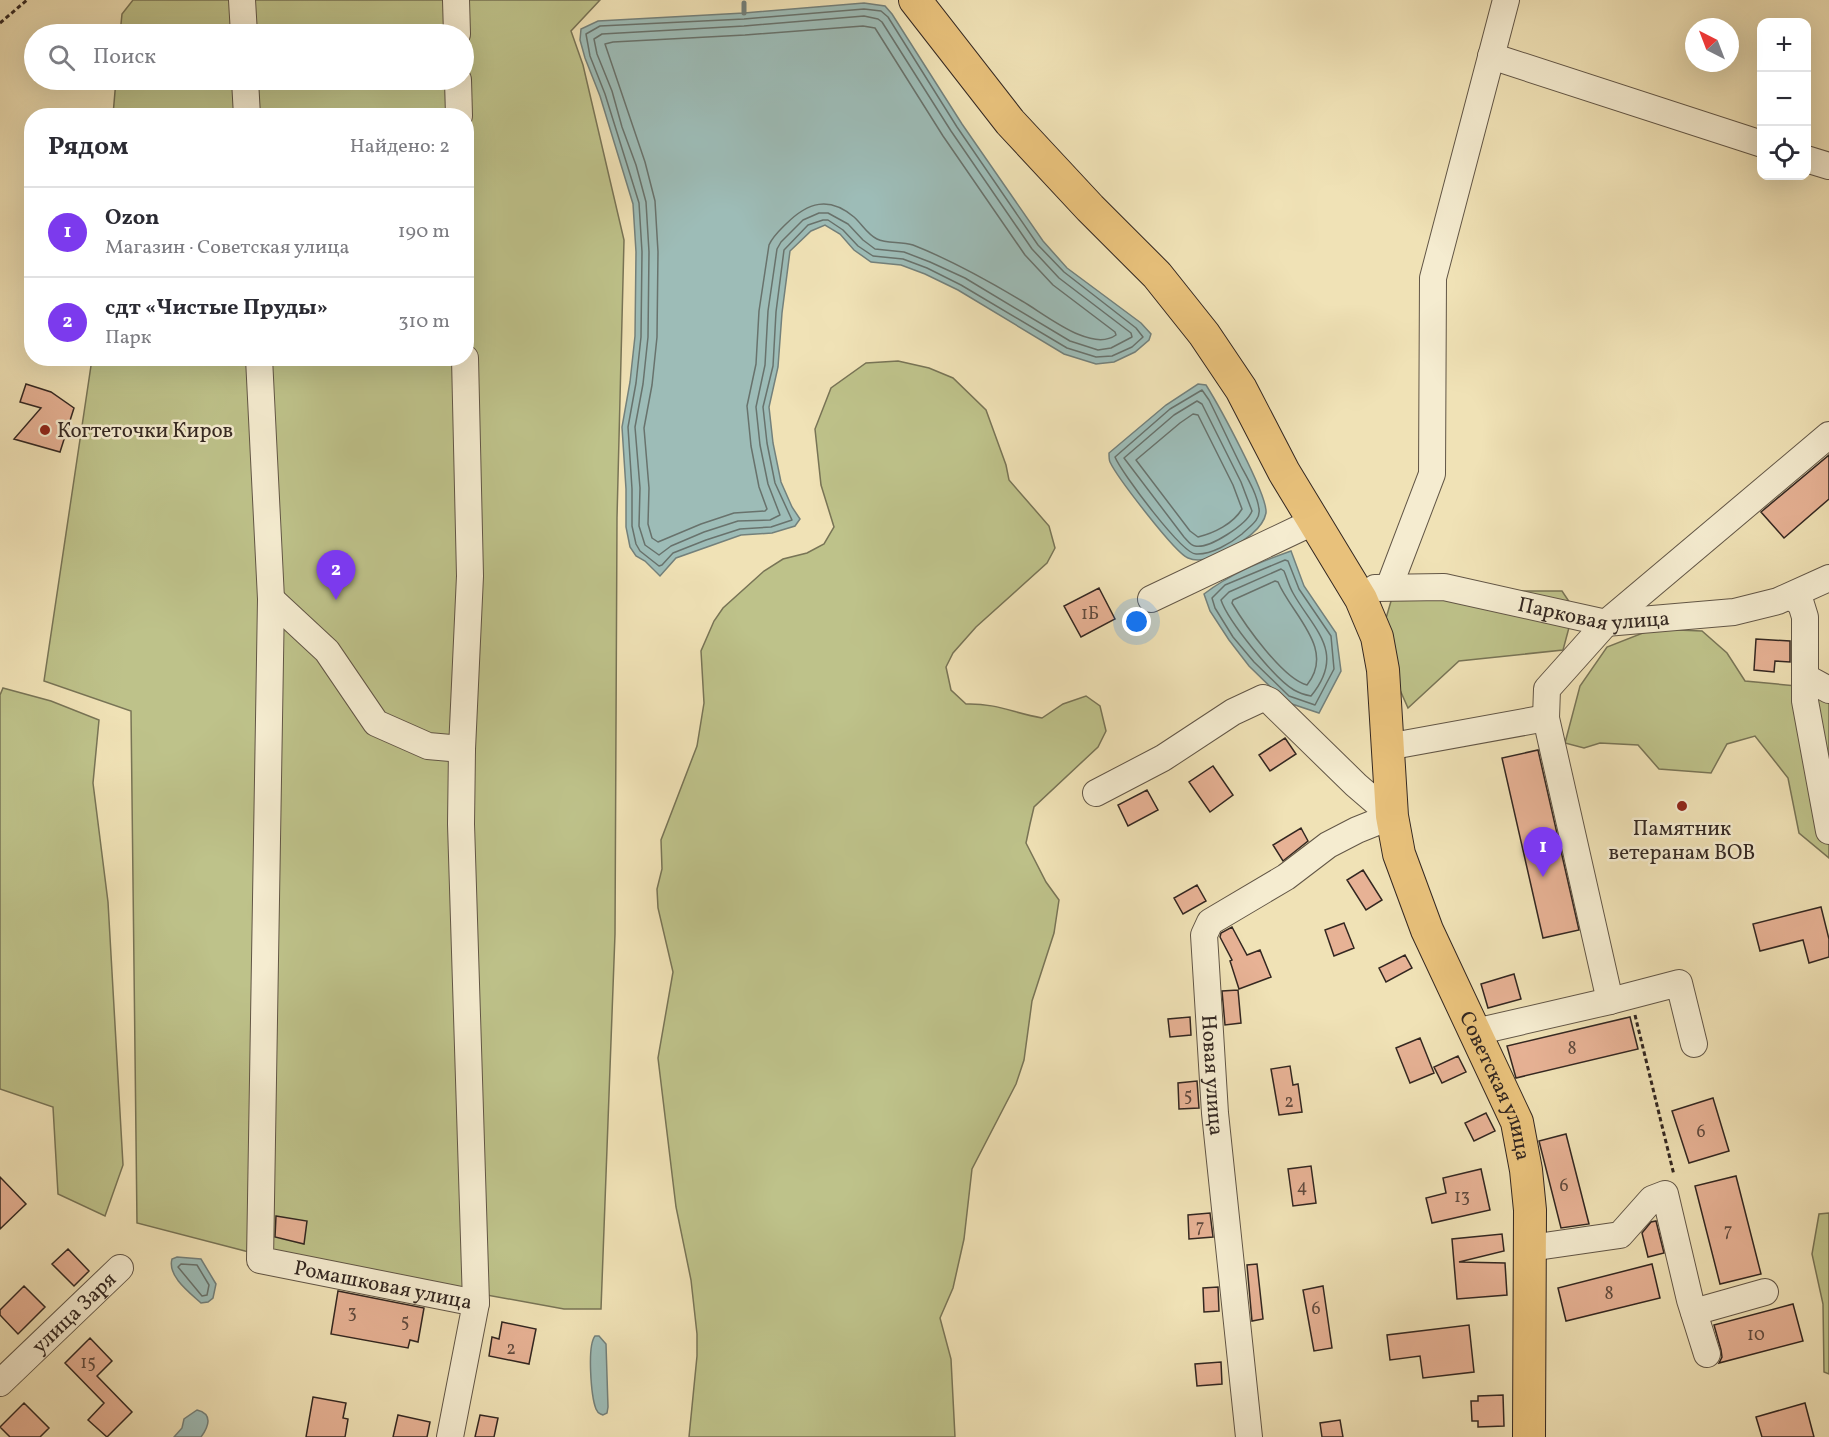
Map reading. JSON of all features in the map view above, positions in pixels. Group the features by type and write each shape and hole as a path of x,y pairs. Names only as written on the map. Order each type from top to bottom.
{"main road":[{"name":"Советская улица","path":"915,0 1010,122 1090,208 1157,275 1204,334 1241,389 1284,472 1355,590 1377,637 1383,670 1392,816 1399,854 1431,940 1517,1122 1526,1170 1530,1210 1528,1437"}],"street":[{"path":"242,0 243,24"},
{"path":"456,0 457,24"},
{"path":"1389,587 1432,474 1433,278 1506,0"},
{"path":"1491,56 1757,143"},
{"path":"245,90 246,108"},
{"path":"458,90 459,108"},
{"path":"1811,161 1829,166"},
{"path":"259,366 271,600 327,651 376,723 428,746 462,749"},
{"path":"465,366 470,576 462,749 462,836 476,1303"},
{"path":"1620,998 1546,718 1547,689 1606,623 1829,435"},
{"path":"1151,599 1313,522"},
{"name":"Парковая улица","path":"1355,590 1389,587 1444,587 1606,623 1734,612 1791,596 1829,578"},
{"path":"1791,596 1801,604 1805,616 1805,701 1829,831"},
{"name":"Ромашковая улица","path":"271,600 260,1260 476,1303 450,1437"},
{"path":"1805,677 1829,690"},
{"path":"1096,793 1162,758 1233,712 1263,698 1270,701 1356,785 1392,816"},
{"path":"1387,747 1546,718"},
{"name":"Новая улица","path":"1249,1437 1215,1113 1203,935 1210,922 1286,877 1328,845 1392,816"},
{"path":"1475,1032 1679,983 1694,1044"},
{"path":"1530,1248 1620,1235 1652,1199 1671,1192 1694,1312 1707,1354"},
{"name":"улица Заря","path":"0,1383 120,1268"},
{"path":"1694,1312 1765,1292"}],"path":[{"path":"0,23 27,0"},
{"path":"1620,998 1671,1192"}],"green space":[{"path":"133,0 600,0 571,31 583,65 624,240 617,518 615,934 601,1309 564,1309 245,1251 137,1223 131,711 44,681 91,366 474,366 474,108 114,108 115,90 474,90 474,24 121,24 122,14"},
{"path":"898,361 929,368 953,378 986,410 1006,465 1009,480 1049,526 1055,548 1047,563 976,627 953,653 946,667 951,690 966,704 996,707 1042,718 1063,704 1086,696 1100,706 1106,731 1098,747 1034,807 1030,824 1026,843 1046,882 1059,900 1054,933 1032,1001 1024,1060 1016,1084 972,1169 964,1239 953,1288 940,1318 951,1359 955,1437 689,1437 697,1334 691,1280 676,1207 658,1058 673,972 658,908 657,889 662,869 661,840 697,746 704,703 701,651 714,621 723,608 764,571 783,559 807,553 824,544 834,527 821,485 815,429 831,388 866,363"},
{"path":"1394,591 1562,591 1574,609 1563,650 1459,661 1408,708 1392,672 1384,625"},
{"path":"1653,629 1702,631 1727,653 1745,681 1829,689 1829,858 1799,833 1788,778 1755,736 1727,744 1711,773 1659,769 1638,745 1600,743 1584,748 1565,743 1580,686 1607,647"},
{"path":"3,688 51,701 99,720 93,783 108,902 123,1165 105,1216 58,1194 53,1107 0,1089 0,695"},
{"path":"1829,1213 1829,1374 1824,1372 1823,1304 1812,1254 1819,1214"}],"water":[{"path":"864,3 885,6 892,14 962,124 1043,241 1067,268 1141,323 1151,334 1149,340 1135,352 1114,362 1096,364 1064,354 958,290 925,274 901,265 871,262 854,250 840,234 825,225 811,231 790,251 778,367 769,407 781,482 800,519 795,526 772,533 741,535 676,558 660,576 645,561 636,556 630,547 626,527 622,427 635,336 636,252 633,204 600,96 585,58 580,40 581,29 598,21 744,13"},
{"path":"1198,384 1206,385 1231,429 1259,488 1266,513 1261,524 1247,538 1210,558 1193,560 1171,543 1134,498 1110,461 1109,453 1166,405"},
{"path":"1291,551 1304,586 1336,633 1341,671 1319,713 1286,702 1249,666 1210,611 1204,594 1224,580 1246,569"},
{"path":"177,1257 201,1259 216,1284 213,1298 208,1302 201,1303 176,1278 171,1265 172,1259"},
{"path":"595,1336 599,1336 606,1344 608,1407 607,1413 603,1415 596,1409 591,1383 590,1360"},
{"path":"197,1410 206,1414 208,1421 201,1437 174,1437 182,1428 184,1419"}],"building":[{"name":"Когтеточки Киров","path":"26,384 51,392 74,408 60,452 14,439 41,408 20,402"},
{"path":"1829,455 1829,499 1784,538 1761,512"},
{"path":"1099,588 1115,619 1081,637 1064,606"},
{"path":"1756,639 1790,641 1790,662 1775,661 1774,672 1754,670"},
{"path":"1285,738 1296,754 1270,771 1259,755"},
{"path":"1538,750 1579,930 1543,938 1502,758"},
{"path":"1213,766 1233,795 1210,812 1189,782"},
{"path":"1147,790 1158,810 1128,826 1118,805"},
{"path":"1301,828 1308,841 1283,861 1273,845"},
{"path":"1363,870 1382,900 1366,910 1347,880"},
{"path":"1197,885 1206,901 1183,914 1174,898"},
{"path":"1821,907 1829,939 1829,957 1809,963 1803,940 1760,951 1753,924"},
{"path":"1344,923 1354,948 1334,956 1325,930"},
{"path":"1232,927 1247,955 1260,950 1271,977 1239,989 1230,961 1232,960 1220,937 1221,933"},
{"path":"1405,955 1412,968 1386,982 1379,968"},
{"path":"1514,974 1521,999 1488,1008 1481,984"},
{"path":"1238,990 1241,1023 1225,1025 1222,991"},
{"path":"1190,1017 1191,1035 1170,1037 1168,1019"},
{"path":"1630,1017 1638,1049 1516,1078 1507,1046"},
{"path":"1420,1038 1434,1073 1410,1083 1396,1048"},
{"path":"1458,1056 1466,1072 1442,1083 1434,1067"},
{"path":"1290,1066 1293,1085 1298,1084 1302,1112 1279,1115 1271,1069"},
{"path":"1197,1081 1199,1108 1179,1109 1178,1083"},
{"path":"1713,1098 1729,1151 1689,1163 1672,1111"},
{"path":"1486,1113 1495,1131 1474,1141 1465,1123"},
{"path":"1566,1134 1589,1224 1561,1228 1539,1141"},
{"path":"1311,1166 1316,1203 1293,1206 1288,1169"},
{"path":"1481,1169 1490,1210 1432,1223 1426,1198 1446,1193 1443,1178"},
{"path":"1736,1176 1761,1274 1720,1284 1695,1186"},
{"path":"0,1177 26,1204 0,1229"},
{"path":"1210,1213 1213,1237 1189,1239 1188,1215"},
{"path":"276,1216 307,1221 304,1244 275,1237"},
{"path":"1656,1221 1664,1253 1648,1257 1642,1233 1651,1222"},
{"path":"1502,1234 1504,1251 1459,1262 1505,1263 1507,1295 1457,1299 1452,1239"},
{"path":"68,1249 89,1271 74,1286 52,1264"},
{"path":"1257,1264 1263,1319 1252,1321 1247,1265"},
{"path":"1652,1264 1660,1298 1566,1321 1558,1288"},
{"path":"24,1286 45,1307 18,1334 0,1315 0,1310"},
{"path":"1323,1286 1332,1348 1314,1351 1303,1290"},
{"path":"1218,1287 1219,1311 1204,1312 1203,1288"},
{"path":"338,1291 424,1308 418,1342 410,1340 408,1348 331,1334"},
{"path":"1793,1304 1803,1341 1719,1363 1722,1357 1714,1325"},
{"path":"502,1322 536,1329 529,1364 489,1356 492,1337 499,1339"},
{"path":"1469,1325 1474,1372 1423,1378 1420,1356 1390,1360 1387,1335"},
{"path":"90,1338 112,1361 97,1376 132,1412 107,1437 88,1420 104,1403 65,1363"},
{"path":"1221,1362 1222,1384 1197,1386 1195,1364"},
{"path":"1503,1395 1504,1426 1478,1427 1478,1421 1472,1421 1471,1401 1478,1401 1478,1396"},
{"path":"313,1397 346,1403 343,1418 348,1419 345,1437 306,1437"},
{"path":"24,1403 49,1428 40,1437 10,1437 0,1427"},
{"path":"1805,1403 1814,1437 1762,1437 1756,1417"},
{"path":"398,1415 430,1422 427,1437 393,1437"},
{"path":"480,1415 498,1418 494,1437 475,1437"},
{"path":"1340,1420 1343,1437 1322,1437 1320,1423"}],"waterway":[{"path":"744,3 744,13"}],"place":[{"name":"Когтеточки Киров","path":"45,430"},
{"name":"сдт «Чистые Пруды»","path":"336,600"},
{"name":"Памятник ветеранам ВОВ","path":"1682,806"},
{"name":"Ozon","path":"1543,877"}]}
